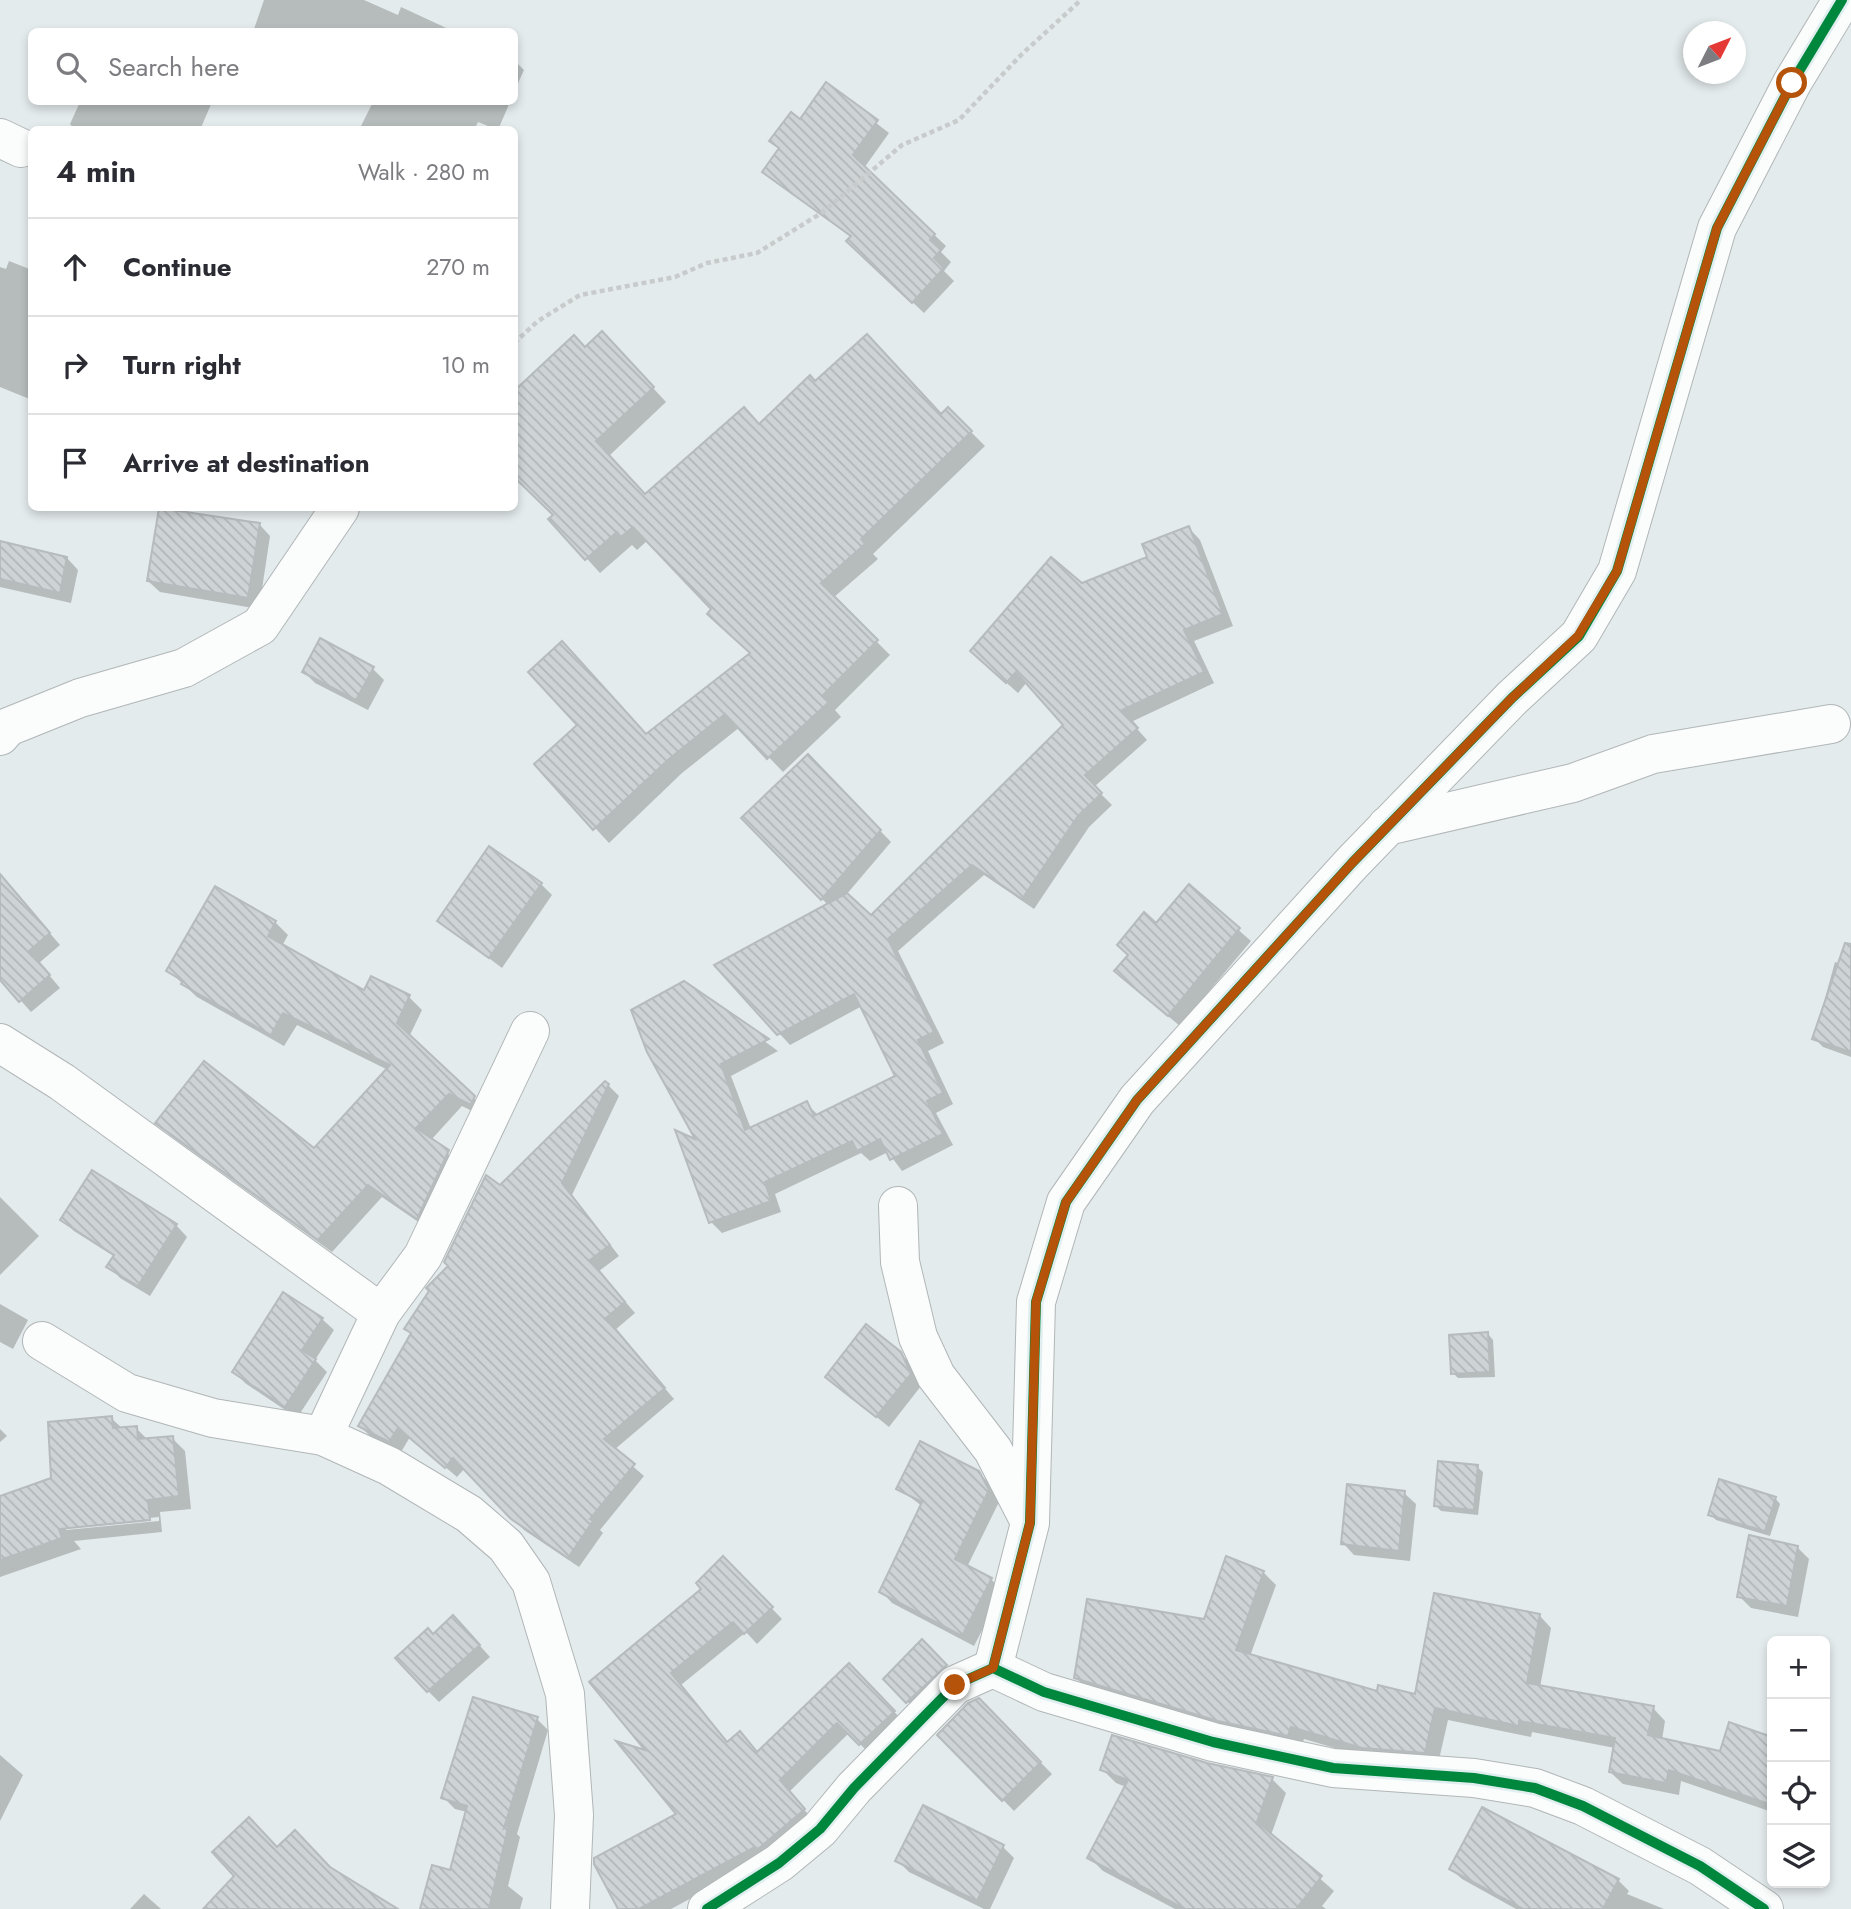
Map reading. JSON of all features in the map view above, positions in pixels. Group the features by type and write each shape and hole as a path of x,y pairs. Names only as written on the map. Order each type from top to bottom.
{"street":[{"path":"993,1668 1030,1523 1036,1302 1066,1202 1137,1100 1387,826 1512,698 1578,636 1617,571 1717,228 1792,83 1842,0"},
{"path":"0,736 8,727 79,698 184,668 260,626 338,511"},
{"path":"1387,826 1573,783 1653,754 1831,724"},
{"path":"323,1436 381,1312 423,1256 530,1031"},
{"path":"0,1043 62,1082 381,1312"},
{"path":"898,1206 900,1262 918,1337 936,1376 993,1450 1030,1523"},
{"path":"42,1341 127,1393 214,1418 323,1436 389,1466 468,1514 506,1546 531,1582 565,1694 574,1815 570,1909"},
{"path":"707,1909 779,1863 820,1829 853,1788 955,1685 993,1668 1044,1692 1226,1745 1333,1768 1474,1778 1535,1788 1583,1806 1700,1866 1763,1909"}],"path":[{"path":"518,338 538,321 580,295 675,277 707,263 757,253 823,212 902,145 959,120 1022,54 1081,0"}],"building":[{"path":"826,82 878,120 853,155 935,234 930,240 941,250 934,258 944,268 912,303 846,241 851,236 762,172 779,148 769,141 791,112 800,119"},
{"path":"602,331 654,387 596,441 645,494 744,407 759,424 810,375 815,381 867,334 941,414 948,407 972,431 861,539 865,544 821,583 878,640 823,695 829,702 767,759 725,714 669,759 593,830 534,764 577,725 528,672 562,641 646,734 750,653 707,614 711,609 633,527 621,537 617,532 585,560 548,519 553,515 518,481 518,387 574,335 585,347"},
{"path":"159,511 179,511 260,523 248,598 147,581"},
{"path":"1189,526 1223,614 1184,630 1204,672 1122,710 1138,728 1085,775 1102,793 1078,816 1022,899 972,865 888,939 934,1032 918,1040 943,1093 927,1101 943,1134 890,1160 880,1139 857,1151 852,1141 765,1182 771,1201 709,1223 675,1130 695,1139 647,1052 631,1010 684,981 769,1039 721,1064 745,1130 807,1101 814,1116 895,1076 854,994 777,1035 714,965 847,893 871,915 1063,725 1016,672 1006,683 970,651 1051,557 1082,583 1147,557 1142,544"},
{"path":"0,541 67,557 60,593 0,579"},
{"path":"320,638 374,667 356,700 302,672"},
{"path":"808,754 881,830 821,900 741,818"},
{"path":"489,846 542,883 489,958 437,921"},
{"path":"0,874 50,933 29,951 50,975 19,1002 0,980"},
{"path":"1189,884 1240,928 1168,1016 1114,971 1128,955 1117,945 1144,912 1156,923"},
{"path":"215,886 276,921 268,936 364,990 371,976 410,995 397,1023 475,1096 471,1105 449,1094 416,1128 449,1150 417,1219 368,1185 318,1240 155,1123 204,1061 314,1148 390,1065 283,1013 271,1035 181,984 183,981 166,971"},
{"path":"1845,943 1851,944 1851,1052 1812,1039"},
{"path":"605,1081 609,1084 562,1183 610,1245 590,1260 625,1302 606,1318 665,1388 604,1439 635,1464 590,1519 593,1521 568,1558 511,1519 453,1458 445,1468 398,1428 389,1442 358,1426 411,1333 404,1329 429,1291 426,1288 448,1266 444,1262 486,1175 500,1185"},
{"path":"92,1170 177,1224 138,1286 106,1267 114,1255 60,1220"},
{"path":"283,1292 323,1318 302,1350 316,1359 285,1407 232,1372"},
{"path":"866,1324 901,1352 911,1374 876,1417 825,1377"},
{"path":"1488,1332 1490,1372 1451,1374 1449,1335"},
{"path":"112,1416 113,1428 137,1426 138,1439 173,1436 179,1496 148,1500 150,1520 59,1529 62,1538 0,1560 0,1496 51,1478 48,1422"},
{"path":"920,1441 979,1471 989,1490 955,1559 992,1578 962,1636 879,1592 922,1502 896,1489"},
{"path":"1438,1461 1478,1465 1474,1510 1434,1506"},
{"path":"1719,1479 1776,1497 1765,1531 1708,1515"},
{"path":"1347,1484 1405,1491 1399,1551 1341,1544"},
{"path":"1749,1535 1798,1546 1787,1606 1737,1597"},
{"path":"723,1556 773,1607 744,1634 733,1622 671,1673 727,1742 740,1731 757,1752 849,1663 895,1711 859,1745 837,1723 780,1780 805,1809 758,1849 755,1847 639,1909 618,1909 594,1864 594,1858 676,1814 616,1741 645,1750 589,1682 701,1589 696,1583"},
{"path":"1226,1556 1264,1571 1236,1650 1377,1691 1378,1685 1415,1694 1434,1593 1540,1614 1527,1683 1654,1706 1648,1735 1720,1751 1729,1722 1767,1735 1767,1803 1669,1770 1666,1783 1609,1772 1615,1738 1519,1721 1519,1726 1435,1708 1425,1753 1362,1748 1291,1727 1288,1736 1218,1721 1074,1678 1087,1599 1204,1619"},
{"path":"453,1615 480,1645 427,1692 395,1658 428,1628 433,1634"},
{"path":"922,1639 947,1665 906,1703 883,1679"},
{"path":"473,1697 538,1717 504,1828 509,1824 489,1909 420,1909 432,1865 450,1870 467,1806 441,1798"},
{"path":"979,1698 1041,1762 1002,1801 937,1735 968,1703"},
{"path":"1112,1735 1207,1763 1273,1777 1257,1822 1322,1876 1296,1909 1185,1909 1087,1858 1128,1780 1100,1770"},
{"path":"923,1805 1004,1845 977,1901 895,1861"},
{"path":"1482,1807 1619,1879 1603,1909 1523,1909 1449,1869"},
{"path":"249,1817 277,1847 295,1830 330,1867 398,1909 203,1909 234,1876 212,1852"}],"cycle path":[{"path":"993,1668 1030,1523 1036,1302 1066,1202 1137,1100 1352,863 1512,698 1579,636 1617,571 1717,228 1792,83 1842,0"},
{"path":"707,1909 779,1863 820,1829 854,1788 955,1685 993,1668 1044,1692 1213,1742 1333,1768 1474,1778 1535,1788 1583,1806 1700,1866 1764,1909"}],"route":[{"path":"955,1685 993,1668 1015,1592 1030,1523 1036,1302 1066,1202 1137,1100 1352,863 1512,698 1578,636 1617,571 1640,500 1717,228 1792,83"}]}
